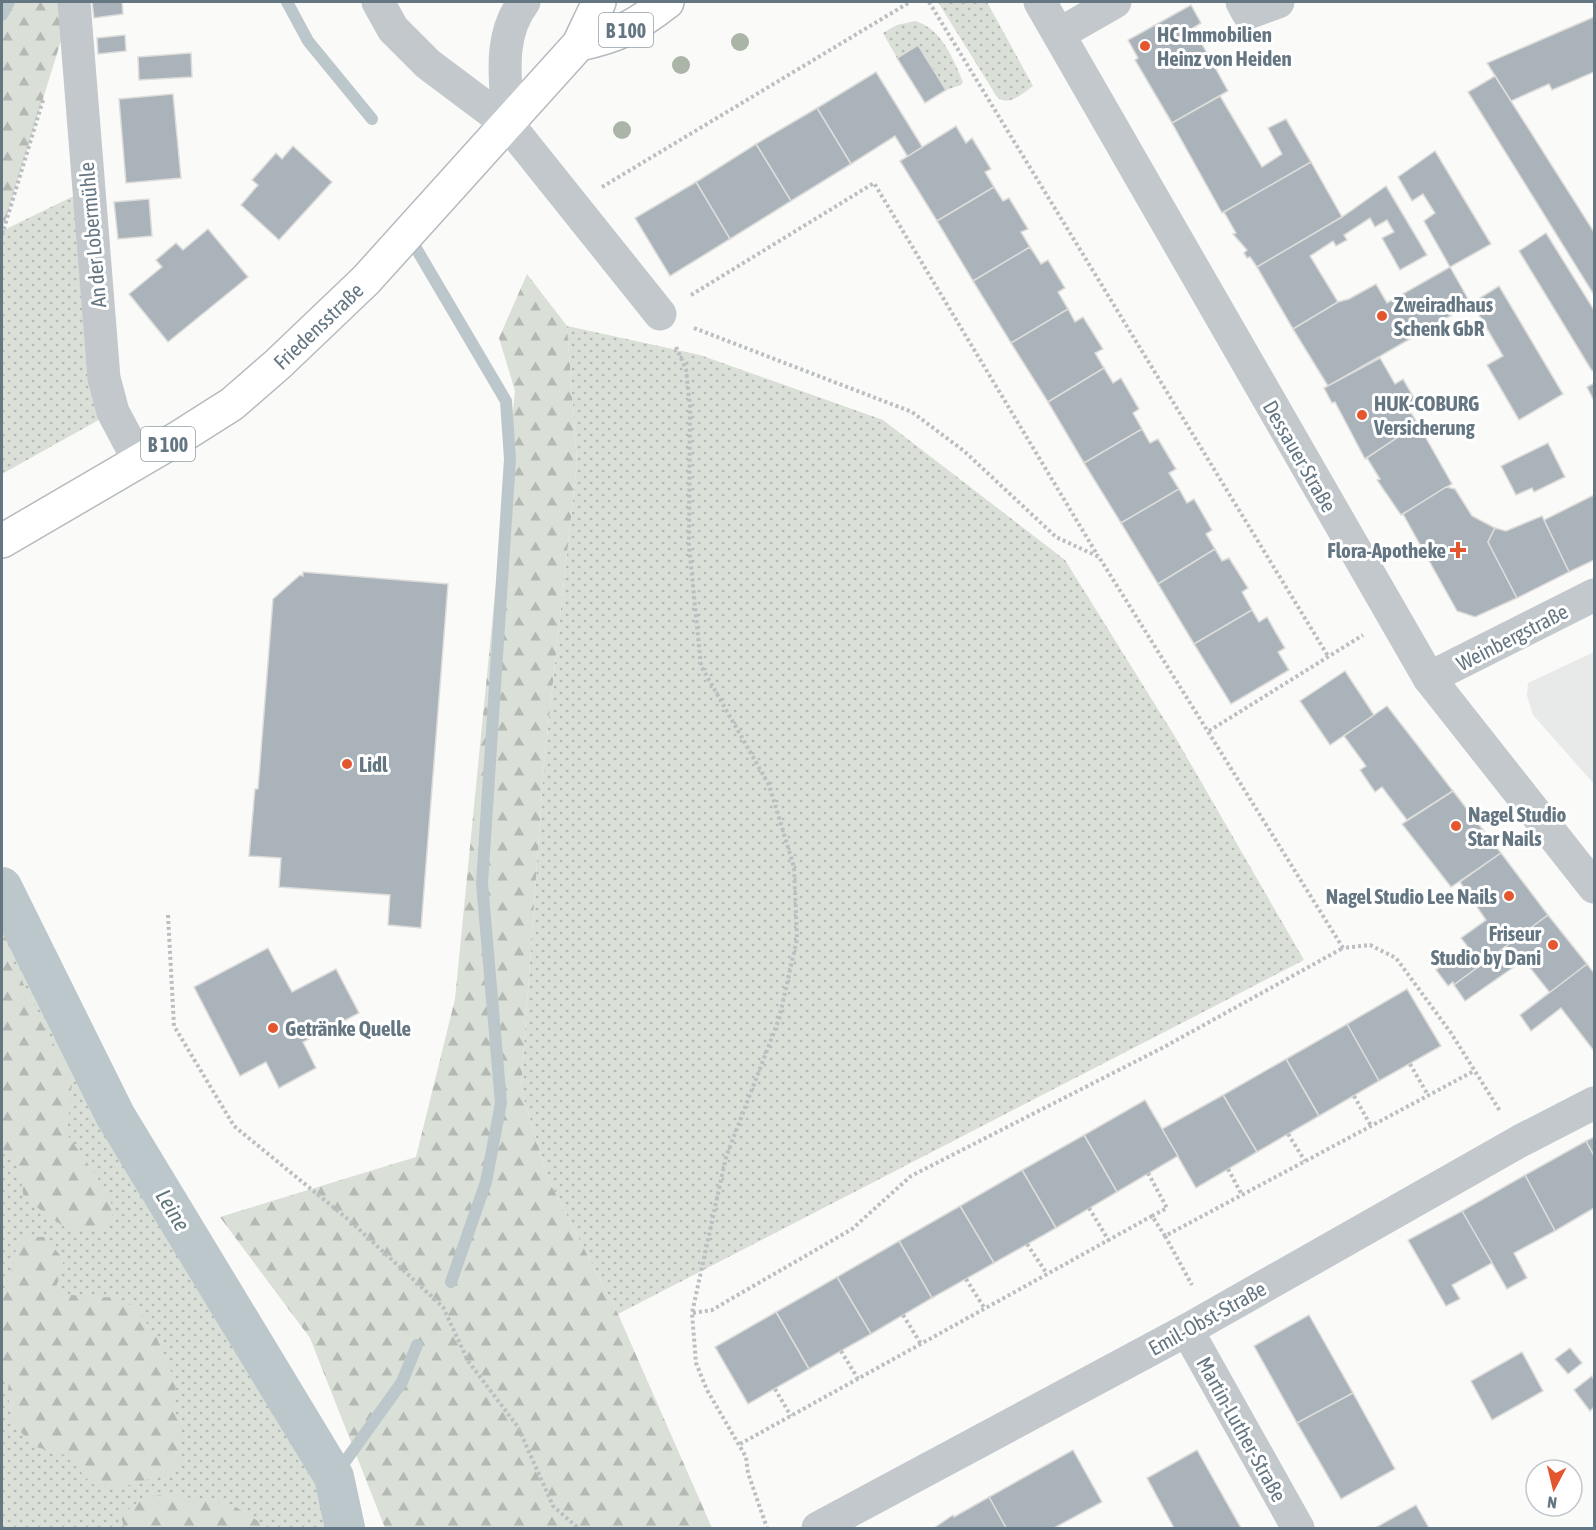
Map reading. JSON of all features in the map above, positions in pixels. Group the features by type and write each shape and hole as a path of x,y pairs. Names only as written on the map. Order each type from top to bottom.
{"main road":[{"name":"Friedensstraße","path":"2,541 232,404 321,326 579,44 599,2"},
{"name":"B 100","path":"579,44 609,38 636,26 666,2"}],"street":[{"name":"An der Lobermühle","path":"74,2 104,378 113,412 139,461"},
{"path":"378,2 393,29 428,64 508,124 660,314"},
{"path":"508,124 504,52 516,12 524,2"},
{"name":"Dessauer Straße","path":"1040,2 1429,678 1594,887"},
{"path":"1059,34 1115,2"},
{"path":"1242,2 1248,14 1278,2"},
{"name":"Weinbergstraße","path":"1429,678 1594,595"},
{"name":"Emil-Obst-Straße","path":"818,1528 1198,1324 1520,1141 1594,1103"},
{"name":"Martin-Luther-Straße","path":"1198,1324 1298,1528"}],"path":[{"path":"574,204 910,2"},
{"path":"929,2 1328,656"},
{"path":"2,235 46,89"},
{"path":"660,314 874,183 1099,557 1343,948"},
{"path":"660,314 912,412 964,451 1056,537 1099,557"},
{"path":"660,314 686,369 690,406 689,546 701,666 769,785 794,867 797,939 779,1020 726,1157 692,1313 696,1363 707,1390 746,1456 748,1473 767,1528"},
{"path":"1209,730 1392,617"},
{"path":"168,915 174,1026 234,1126 292,1176 350,1221 442,1307 468,1361 518,1427 553,1506 578,1528"},
{"path":"692,1313 712,1310 852,1229 911,1176 1164,1047 1343,948 1371,945 1396,958 1451,1033 1520,1141"},
{"path":"1410,1064 1428,1095"},
{"path":"1165,1236 1474,1071"},
{"path":"1354,1096 1371,1126"},
{"path":"1288,1134 1305,1161"},
{"path":"1228,1169 1242,1195"},
{"path":"739,1444 1167,1208 1148,1173"},
{"path":"1089,1208 1109,1241"},
{"path":"1152,1216 1165,1236 1198,1324"},
{"path":"1027,1244 1047,1274"},
{"path":"966,1279 985,1309"},
{"path":"903,1315 921,1344"},
{"path":"841,1351 858,1379"},
{"path":"775,1389 791,1416"}],"shaded area":[{"path":"1594,652 1594,784 1533,715 1527,696 1528,683"}],"green space":[{"path":"2,2 73,2 2,231"},
{"path":"938,2 987,2 1033,86 1011,100 1006,101 997,97"},
{"path":"915,21 932,30 945,45 963,82 961,85 946,90 918,45 897,58 883,33 897,25"},
{"path":"88,189 113,412 2,474 2,231"},
{"path":"527,274 567,326 577,462 544,764 521,1089 549,1181 618,1314 712,1528 385,1528 310,1338 220,1217 416,1157 455,999 515,391 499,338"},
{"path":"567,326 700,355 883,420 1065,560 1174,735 1304,960 618,1314 549,1181 521,1089 544,764 577,462"},
{"path":"2,890 115,1115 334,1477 345,1528 2,1528"},
{"path":"2,927 14,965 53,1043 73,1071 67,1134 103,1186 112,1205 112,1222 95,1231 66,1228 24,1198 16,1163 8,1152 2,1149"},
{"path":"28,1237 45,1237 64,1260 55,1291 87,1298 112,1297 135,1307 156,1336 176,1383 174,1408 182,1432 179,1470 119,1488 92,1484 65,1455 33,1446 13,1423 8,1396 9,1380 2,1370 2,1298 15,1260 16,1243"},
{"path":"165,1494 231,1504 269,1528 124,1528 121,1515 143,1498"}],"building":[{"path":"92,2 122,2 123,14 94,18"},
{"path":"1191,5 1201,23 1193,28 1228,91 1172,123 1135,60 1138,58 1128,40"},
{"path":"1594,17 1594,72 1552,90 1549,84 1511,101 1487,63"},
{"path":"125,35 126,51 98,54 97,38"},
{"path":"918,45 946,90 925,103 897,58"},
{"path":"191,53 192,77 139,80 138,57"},
{"path":"876,72 923,148 908,157 895,136 851,164 817,108"},
{"path":"1495,76 1594,232 1594,295 1468,92"},
{"path":"173,94 181,178 126,183 119,99"},
{"path":"1220,96 1262,167 1282,154 1268,128 1286,119 1311,162 1222,213 1172,123"},
{"path":"817,108 851,164 791,201 756,144"},
{"path":"956,126 966,143 972,138 991,169 985,172 994,187 937,221 900,161"},
{"path":"756,144 791,201 730,239 696,182"},
{"path":"293,146 332,182 279,240 241,205 258,185 252,180 276,153 282,159"},
{"path":"1435,151 1491,244 1450,267 1424,221 1435,213 1423,194 1412,201 1398,177"},
{"path":"1311,162 1342,217 1257,267 1244,253 1247,250 1233,234 1236,233 1224,212"},
{"path":"696,182 730,239 670,276 635,218"},
{"path":"1386,186 1427,255 1400,270 1382,238 1394,232 1387,220 1375,227 1370,218 1344,235 1347,240 1336,246 1333,241 1310,256 1338,302 1293,329 1257,267 1342,217"},
{"path":"994,187 1003,201 1009,198 1028,229 1021,232 1030,247 973,281 937,221"},
{"path":"149,199 152,236 118,239 114,202"},
{"path":"208,229 248,277 168,342 129,294 162,267 156,260 176,243 183,250"},
{"path":"1546,233 1594,310 1594,370 1592,371 1519,251"},
{"path":"1030,247 1041,264 1048,260 1065,288 1058,292 1068,309 1011,343 973,281"},
{"name":"Zweiradhaus Schenk GbR","path":"1450,267 1471,304 1328,386 1293,329 1338,302 1349,299 1376,284 1387,303"},
{"path":"1499,286 1563,394 1519,420 1487,365 1503,356 1472,303"},
{"path":"1068,309 1075,322 1083,317 1103,349 1095,353 1104,368 1048,402 1011,343"},
{"path":"1380,358 1395,384 1403,379 1417,403 1408,408 1418,424 1365,459 1335,402 1332,403 1324,388"},
{"path":"1104,368 1113,383 1121,378 1139,409 1133,413 1142,429 1084,463 1048,402"},
{"path":"1594,383 1594,401 1587,387"},
{"path":"1418,424 1452,484 1401,515 1377,480 1380,479 1367,458"},
{"path":"1142,429 1150,443 1158,439 1176,469 1169,473 1179,489 1121,523 1084,463"},
{"path":"1548,443 1565,477 1534,492 1532,488 1516,495 1501,466"},
{"name":"Flora-Apotheke","path":"1446,487 1455,489 1472,516 1495,528 1488,542 1517,598 1475,617 1457,611 1403,514"},
{"path":"1179,489 1187,503 1194,499 1212,530 1206,534 1215,549 1158,584 1121,523"},
{"path":"1594,495 1594,560 1569,572 1544,520"},
{"path":"1542,516 1569,572 1517,598 1488,542 1495,528 1506,531"},
{"path":"1215,549 1222,561 1229,558 1248,588 1242,592 1252,610 1194,644 1158,584"},
{"name":"Lidl","path":"303,572 448,584 421,928 388,925 390,895 279,887 281,858 249,856 255,789 258,789 273,599 300,575 303,576"},
{"path":"1252,610 1259,622 1267,617 1285,648 1278,652 1289,670 1231,704 1194,644"},
{"path":"1345,671 1374,715 1330,745 1300,701"},
{"path":"1387,706 1453,791 1407,820 1382,787 1375,792 1360,770 1366,766 1344,736"},
{"path":"1453,791 1501,853 1451,887 1402,824"},
{"path":"1501,853 1548,915 1454,985 1453,982 1448,986 1436,970 1468,947 1461,938 1486,920 1460,882"},
{"path":"1548,915 1587,964 1550,993 1524,960 1465,1001 1454,985"},
{"name":"Getränke Quelle","path":"268,948 292,992 336,969 359,1013 303,1042 316,1068 279,1088 266,1062 240,1076 194,987"},
{"path":"1587,964 1594,973 1594,1051 1561,1008 1531,1031 1520,1015"},
{"path":"1407,989 1441,1046 1379,1081 1347,1024"},
{"path":"1347,1024 1379,1081 1319,1116 1286,1059"},
{"path":"1286,1059 1319,1116 1257,1152 1223,1095"},
{"path":"1223,1095 1257,1152 1196,1188 1162,1129"},
{"path":"1145,1100 1178,1156 1117,1192 1084,1135"},
{"path":"1084,1135 1117,1192 1056,1228 1022,1170"},
{"path":"1594,1137 1594,1156 1586,1141"},
{"path":"1586,1141 1594,1156 1594,1208 1555,1231 1525,1175"},
{"path":"1022,1170 1056,1228 994,1263 960,1206"},
{"path":"1525,1175 1555,1231 1514,1253 1527,1278 1507,1289 1462,1211"},
{"path":"960,1206 994,1263 932,1298 899,1241"},
{"path":"1462,1211 1492,1263 1452,1285 1460,1299 1446,1306 1408,1240"},
{"path":"899,1241 932,1298 871,1334 837,1277"},
{"path":"837,1277 871,1334 809,1369 776,1312"},
{"path":"776,1312 809,1369 748,1404 715,1347"},
{"path":"1309,1315 1353,1393 1297,1423 1254,1346"},
{"path":"1570,1348 1582,1363 1568,1374 1555,1359"},
{"path":"1522,1352 1543,1391 1492,1420 1471,1381"},
{"path":"1592,1376 1594,1407 1590,1411 1574,1390"},
{"path":"1353,1393 1395,1469 1341,1499 1297,1423"},
{"path":"1073,1450 1102,1502 1054,1528 1006,1528 989,1497"},
{"path":"1197,1450 1241,1528 1174,1528 1147,1478"},
{"path":"989,1497 1006,1528 934,1528 953,1515 954,1517"},
{"path":"1416,1505 1429,1528 1375,1528"}],"waterway":[{"path":"2,15 9,2"},
{"path":"287,2 308,41 372,119"},
{"path":"410,238 506,401 510,459 482,883 501,1103 486,1182 451,1282"},
{"name":"Leine","path":"2,887 115,1115 334,1477 345,1528"},
{"path":"334,1477 402,1382 417,1345"}],"place":[{"name":"HC Immobilien Heinz von Heiden","path":"1145,46"},
{"name":"Zweiradhaus Schenk GbR","path":"1382,316"},
{"name":"HUK-COBURG Versicherung","path":"1362,415"},
{"name":"Flora-Apotheke","path":"1458,550"},
{"name":"Lidl","path":"347,764"},
{"name":"Nagel Studio Star Nails","path":"1456,826"},
{"name":"Nagel Studio Lee Nails","path":"1509,896"},
{"name":"Friseur Studio by Dani","path":"1553,945"},
{"name":"Getränke Quelle","path":"273,1028"}]}
